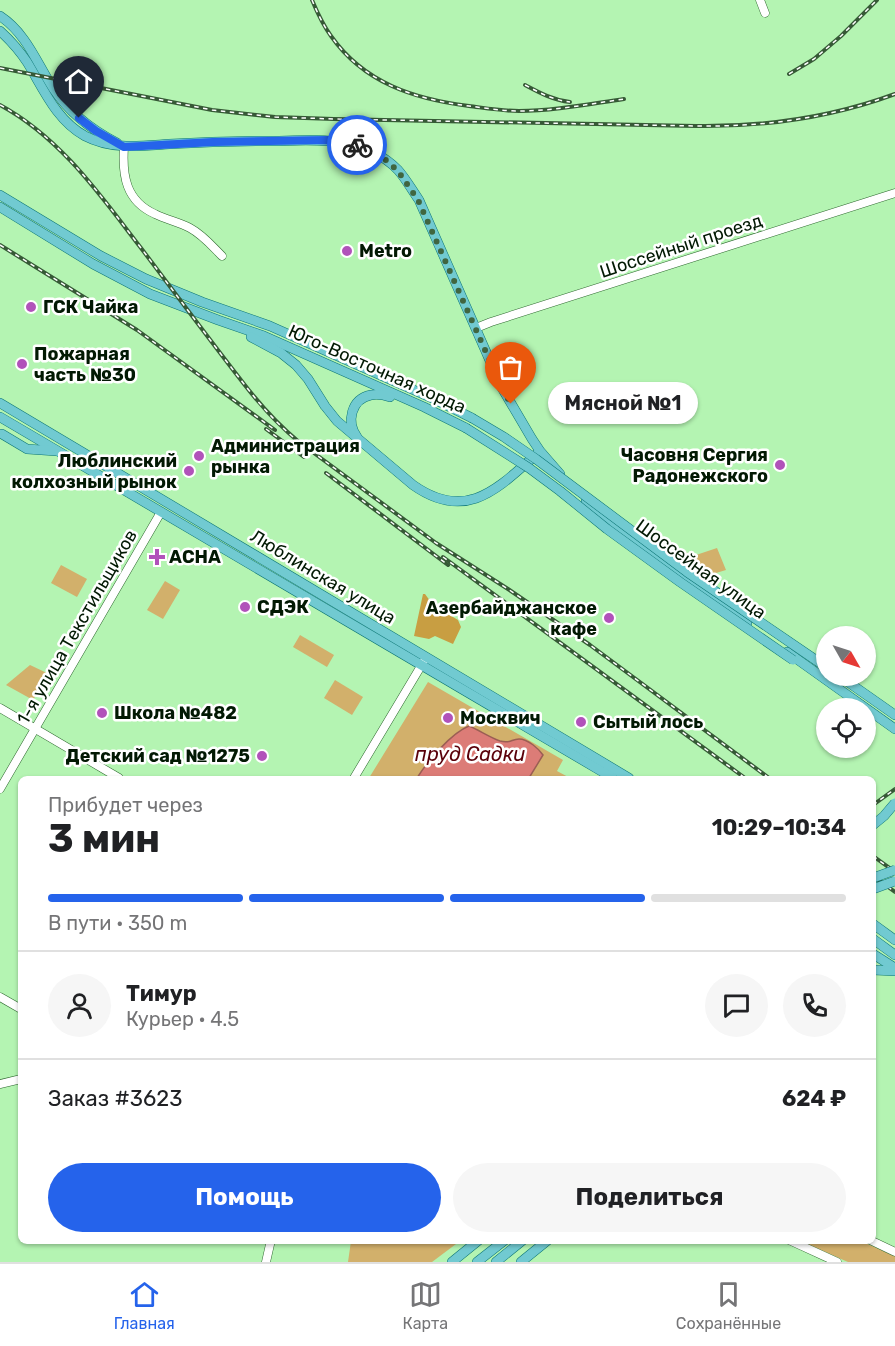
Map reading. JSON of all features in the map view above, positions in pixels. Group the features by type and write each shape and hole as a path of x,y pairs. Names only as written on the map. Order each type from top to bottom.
{"main road":[{"path":"0,16 22,37 54,88 79,118 124,147"},
{"path":"0,31 26,61 49,101 72,127 104,143 124,147"},
{"name":"Шоссейная улица","path":"124,147 213,142 328,140 357,145 386,160 398,171 418,200 502,388 540,451 567,482 628,536 895,729"},
{"name":"Юго-Восточная хорда","path":"0,195 101,256 146,279 270,326 472,418 536,459 687,572 816,660"},
{"name":"Юго-Восточная хорда","path":"0,207 93,264 150,294 264,336 466,428 529,468 680,582 848,698"},
{"path":"218,320 281,353 296,365 337,421 424,493 449,501 476,499 505,482 540,451"},
{"path":"365,445 355,435 351,422 353,409 361,399 374,394 383,395 424,407"},
{"name":"Люблинская улица","path":"0,403 610,776"},
{"path":"15,412 1,436 27,448 59,452"},
{"name":"Люблинская улица","path":"0,417 161,512 625,776"},
{"path":"854,686 895,715"},
{"path":"876,717 895,738"},
{"name":"Юго-Восточная хорда","path":"876,717 895,729"},
{"path":"876,823 895,803"},
{"path":"876,877 895,870"},
{"path":"876,888 895,881"},
{"path":"876,926 895,940"},
{"path":"876,941 895,955"},
{"path":"876,956 895,970"},
{"path":"876,970 895,970"},
{"path":"452,1262 474,1244"},
{"path":"477,1262 500,1244"},
{"path":"496,1262 518,1244"},
{"path":"520,1262 543,1244"}],"street":[{"path":"760,0 765,13"},
{"path":"124,147 125,180 132,195 141,206 156,215 193,230 222,256"},
{"name":"Шоссейный проезд","path":"476,328 501,318 895,193"},
{"name":"1-я улица Текстильщиков","path":"0,789 161,512"},
{"path":"355,776 424,662"},
{"path":"0,708 116,776"},
{"path":"0,997 18,1007"},
{"path":"0,1084 18,1080"},
{"path":"876,1243 895,1252"},
{"path":"266,1262 270,1244"},
{"path":"798,1244 837,1262"}],"shaded area":[{"path":"676,547 693,556 717,548 726,570 706,576 671,554"},
{"path":"61,565 87,579 77,597 51,583"},
{"path":"165,581 180,590 163,619 147,610"},
{"path":"423,594 433,605 458,620 461,627 453,644 435,636 429,639 414,636"},
{"path":"300,635 334,655 327,667 293,647"},
{"path":"30,665 49,674 33,700 6,685"},
{"path":"335,680 363,697 352,715 324,698"},
{"name":"Москвич","path":"428,682 563,760 557,771 566,776 370,776"},
{"path":"350,1244 456,1244 432,1262 348,1262"},
{"path":"807,1244 868,1244 895,1256 895,1262 848,1262"}],"water":[{"name":"пруд Садки","path":"469,726 500,741 519,739 526,741 543,755 530,776 418,776 447,741"}],"railway":[{"path":"312,0 325,27 344,52 375,77 410,93 449,103 513,111 558,109 624,99"},
{"path":"789,74 814,59 877,0"},
{"path":"0,68 212,110 275,117 334,119 747,125 822,115 895,94"},
{"path":"525,85 552,98 570,102"},
{"path":"0,105 22,118 42,134 78,169 250,392 291,435 436,543 590,645 766,776"},
{"path":"0,245 137,330 275,430"},
{"path":"266,429 304,457"},
{"path":"326,473 448,565"},
{"path":"443,557 742,776"},
{"path":"876,803 895,789"},
{"path":"876,858 895,872"},
{"path":"876,878 895,892"}],"way so far":[{"path":"357,145 386,160 398,171 418,200 511,404"}],"place":[{"name":"Metro","path":"347,251"},
{"name":"ГСК Чайка","path":"31,307"},
{"name":"Пожарная часть №30","path":"22,364"},
{"name":"Мясной №1","path":"511,404"},
{"name":"Администрация рынка","path":"199,456"},
{"name":"Часовня Сергия Радонежского","path":"780,465"},
{"name":"Люблинский колхозный рынок","path":"189,471"},
{"name":"АСНА","path":"157,557"},
{"name":"СДЭК","path":"245,607"},
{"name":"Азербайджанское кафе","path":"609,618"},
{"name":"Школа №482","path":"102,713"},
{"name":"Москвич","path":"448,718"},
{"name":"Сытый лось","path":"581,722"},
{"name":"Детский сад №1275","path":"262,756"}],"route":[{"path":"79,118 124,147 213,142 328,140 357,145"}]}
